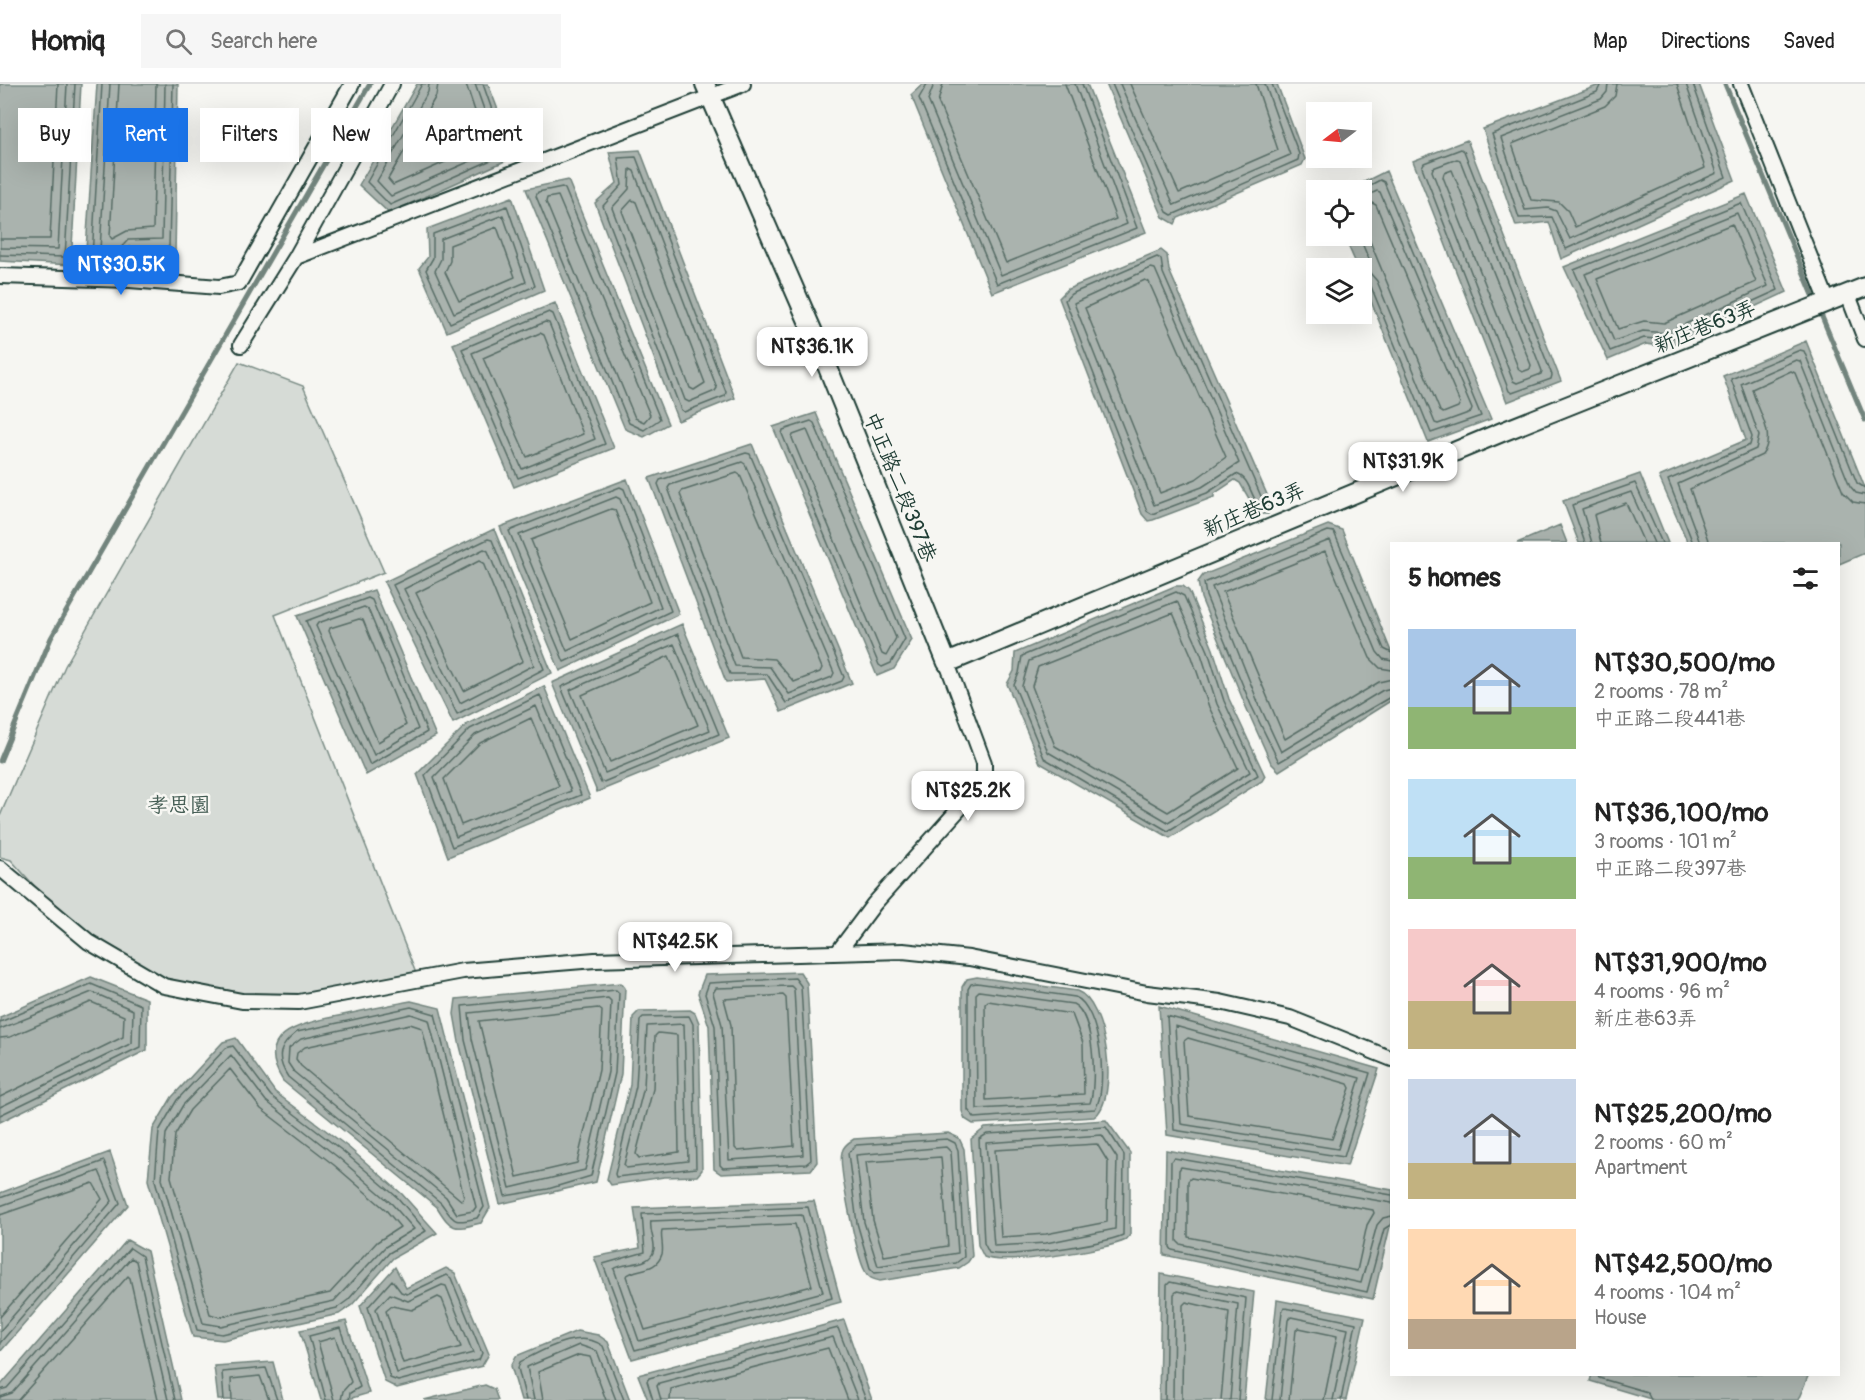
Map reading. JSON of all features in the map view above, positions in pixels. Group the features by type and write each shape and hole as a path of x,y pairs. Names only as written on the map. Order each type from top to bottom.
{"street":[{"path":"0,276 130,280 219,287 239,283 352,84"},
{"path":"242,345 296,257 392,84"},
{"path":"296,257 708,91 743,84"},
{"path":"1741,84 1828,302"},
{"name":"中正路二段397巷","path":"708,91 822,353 947,663"},
{"path":"1865,287 1848,295 1865,339"},
{"name":"新庄巷63弄","path":"947,663 1502,432 1848,295"},
{"path":"838,952 874,904 977,789 984,775 984,763 947,663"},
{"path":"0,868 89,942 164,986 242,1001 299,1002 463,971 595,960 903,951 969,958 1147,993 1220,1002 1290,1018 1390,1058"}],"green space":[{"name":"孝思園","path":"239,362 303,386 384,572 275,615 417,976 302,998 242,995 168,981 92,939 49,902 11,860 0,857 0,816 65,666"}],"water":[{"path":"0,84 81,84 80,108 18,108 18,162 77,162 71,265 0,261"},
{"path":"97,84 178,84 178,108 103,108 103,162 177,162 175,256 132,253 130,269 85,265"},
{"path":"417,84 488,84 497,108 403,108"},
{"path":"923,84 1087,84 1146,232 992,293 911,95"},
{"path":"1106,84 1277,84 1305,159 1302,165 1178,218 1175,224 1163,217"},
{"path":"1602,84 1699,84 1735,180 1561,259 1549,222 1516,226 1483,129"},
{"path":"403,108 403,162 503,162 389,213 359,185 372,162 391,162 391,129"},
{"path":"1467,140 1561,381 1507,402 1413,161"},
{"path":"640,150 735,398 678,421 595,203 617,183 609,152"},
{"path":"1386,171 1491,419 1428,442 1372,304 1372,258 1354,258 1348,246 1372,246 1372,180 1368,180"},
{"path":"568,180 668,424 644,437 625,429 526,189"},
{"path":"1746,194 1787,292 1667,347 1646,344 1608,360 1564,267"},
{"path":"512,197 544,290 447,332 419,268 428,257 427,229"},
{"path":"1161,250 1167,255 1169,270 1272,506 1268,514 1258,514 1240,483 1235,480 1214,494 1214,497 1153,520 1148,521 1142,514 1059,298 1068,289"},
{"path":"555,303 614,448 514,487 453,344"},
{"path":"1806,341 1865,488 1865,553 1840,564 1840,542 1688,542 1659,477 1746,440 1723,376"},
{"path":"816,413 912,640 894,669 877,676 773,427"},
{"path":"752,444 852,683 781,712 765,679 726,682 649,478"},
{"path":"1640,474 1668,542 1579,542 1563,501"},
{"path":"627,479 679,614 560,671 500,527"},
{"path":"1328,525 1342,530 1390,649 1390,701 1279,771 1271,763 1201,598 1198,582 1203,575"},
{"path":"1560,525 1567,542 1519,542"},
{"path":"494,529 552,673 453,723 384,582"},
{"path":"1175,586 1183,586 1189,591 1213,649 1229,699 1265,776 1262,781 1170,838 1040,763 1007,684 1014,671 1015,653"},
{"path":"374,590 436,736 366,775 297,616"},
{"path":"682,624 729,738 597,792 552,683"},
{"path":"544,686 590,798 448,857 417,774 467,724"},
{"path":"800,972 807,983 817,1162 811,1170 721,1174 714,1169 709,1026 698,993 705,975"},
{"path":"91,977 147,999 147,1050 0,1122 0,1017"},
{"path":"977,977 1077,991 1087,999 1096,1013 1102,1031 1108,1072 1107,1091 1102,1107 1094,1117 973,1124 965,1119 962,1111 962,987 967,979"},
{"path":"621,983 625,988 621,1074 596,1182 500,1204 459,1042 454,1014 456,999"},
{"path":"411,1001 440,1008 490,1208 481,1223 455,1227 446,1221 437,1207 283,1081 275,1064 274,1050 278,1040 300,1026"},
{"path":"1159,1006 1379,1069 1347,1166 1167,1135"},
{"path":"690,1010 695,1013 699,1023 702,1170 697,1176 664,1177 611,1185 607,1179 630,1085 633,1017 639,1011"},
{"path":"236,1038 275,1092 348,1147 402,1194 437,1233 393,1258 352,1305 339,1314 223,1340 193,1337 148,1180 153,1129 172,1097 223,1042"},
{"path":"1106,1120 1130,1153 1130,1235 1126,1240 1055,1256 1012,1260 984,1257 978,1245 971,1139 985,1128"},
{"path":"948,1133 959,1138 964,1149 972,1256 959,1268 880,1281 871,1278 866,1273 857,1248 849,1212 843,1175 842,1152 844,1148 854,1139"},
{"path":"1166,1150 1390,1190 1390,1227 1373,1299 1164,1255"},
{"path":"110,1152 128,1205 0,1352 0,1193"},
{"path":"814,1201 841,1302 632,1359 594,1257 640,1248 634,1208"},
{"path":"127,1240 147,1251 181,1400 0,1400 0,1386"},
{"path":"395,1267 406,1288 446,1268 455,1273 489,1354 482,1366 397,1388 385,1382 360,1306"},
{"path":"1161,1274 1254,1292 1244,1400 1159,1400"},
{"path":"1277,1300 1365,1317 1346,1400 1266,1400"},
{"path":"844,1320 872,1400 648,1400 638,1375"},
{"path":"346,1321 369,1393 345,1400 321,1400 300,1330"},
{"path":"577,1331 598,1335 608,1342 630,1400 521,1400 511,1366 516,1356"},
{"path":"273,1362 283,1400 218,1400 214,1366"},
{"path":"1591,1376 1808,1376 1798,1400 1654,1400 1590,1381"},
{"path":"485,1385 494,1389 498,1400 424,1400"}],"waterway":[{"path":"0,761 51,638 370,84"},
{"path":"1725,84 1865,420"}]}
